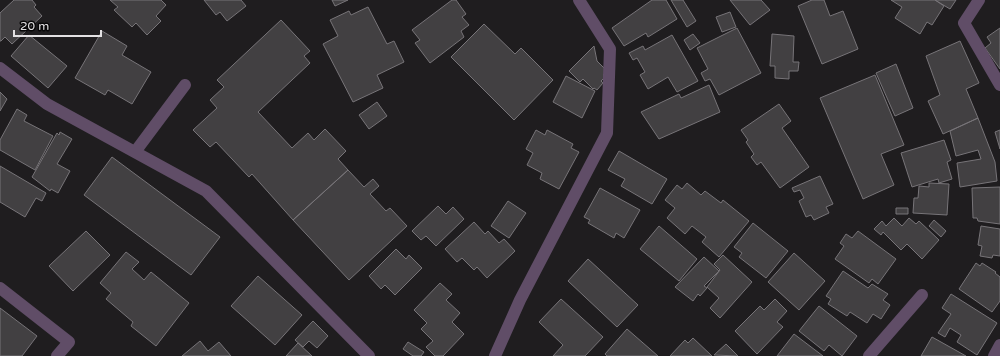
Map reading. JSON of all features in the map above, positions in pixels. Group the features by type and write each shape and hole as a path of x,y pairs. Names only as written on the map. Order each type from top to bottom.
{"street":[{"path":"495,356 520,300 607,133 610,49 579,0"},
{"path":"979,0 964,23 1000,85"},
{"path":"0,68 47,104 206,191 369,356"},
{"path":"135,152 185,85"},
{"path":"0,288 69,342 57,356"},
{"path":"869,356 922,295"},
{"path":"994,356 1000,345"}],"building":[{"path":"14,0 32,0 36,5 34,7 42,16 12,44 5,37 0,41 0,13"},
{"path":"110,0 161,0 166,5 156,16 161,21 147,35 136,23 132,27 114,10 118,7"},
{"path":"204,0 241,0 246,6 227,21 220,12 216,15"},
{"path":"332,0 348,0 335,6"},
{"path":"452,0 456,0 466,14 462,17 469,25 461,31 464,37 430,63 415,43 420,40 412,30"},
{"path":"652,0 666,0 677,19 648,37 646,33 624,46 612,28"},
{"path":"671,0 683,0 696,21 687,27"},
{"path":"730,0 761,0 770,10 750,25"},
{"path":"812,0 824,0 830,16 843,11 858,49 822,64 798,6"},
{"path":"891,0 935,0 944,6 932,25 927,22 920,34 895,18 902,7"},
{"path":"935,0 956,0 950,9"},
{"path":"368,7 387,44 394,41 404,62 377,75 383,88 353,102 323,44 338,36 330,20 349,11 351,15"},
{"path":"730,12 736,27 722,32 716,17"},
{"path":"281,20 310,51 304,56 310,63 258,112 292,148 308,133 314,140 325,129 346,151 338,159 348,170 293,220 252,174 249,177 216,142 210,147 193,130 217,108 210,100 224,87 217,80"},
{"path":"484,24 515,54 521,48 553,80 514,120 451,57"},
{"path":"737,28 761,73 719,95 710,79 705,81 701,73 708,69 697,48"},
{"path":"1000,28 1000,69 985,48 991,43 987,37"},
{"path":"102,31 127,46 122,55 151,72 132,104 108,90 105,95 75,78"},
{"path":"693,34 700,43 690,50 684,40"},
{"path":"772,34 794,36 793,62 799,62 798,71 789,71 789,79 775,78 775,66 770,66"},
{"path":"29,35 67,66 48,88 11,56"},
{"path":"672,35 698,81 677,92 668,77 648,89 640,75 645,72 637,58 633,60 629,53 643,46 645,50"},
{"path":"960,41 979,83 966,89 978,118 943,134 928,101 940,95 926,56"},
{"path":"594,46 597,61 607,71 603,75 605,77 601,81 603,83 597,90 594,88 593,89 583,79 580,82 569,71"},
{"path":"896,64 913,108 895,116 876,73"},
{"path":"875,75 904,145 881,154 894,185 863,199 820,98"},
{"path":"566,76 595,91 582,118 553,102"},
{"path":"709,85 720,112 659,139 641,112 679,94 681,98"},
{"path":"0,92 7,99 0,111"},
{"path":"377,102 387,116 369,129 359,115"},
{"path":"779,104 791,121 782,128 809,167 780,188 761,162 757,165 751,157 754,154 746,142 748,140 741,130"},
{"path":"17,109 27,115 24,121 53,136 35,170 0,150 0,140"},
{"path":"978,118 995,162 997,181 960,187 957,163 981,159 978,150 956,156 950,131"},
{"path":"536,130 545,135 547,130 573,144 571,148 579,152 559,189 540,179 542,173 527,165 533,153 526,149"},
{"path":"1000,130 1000,149 995,132"},
{"path":"60,132 72,139 57,164 70,171 58,193 51,189 50,191 32,177 57,133 59,135"},
{"path":"944,140 951,160 947,162 952,179 939,183 938,179 912,187 901,153"},
{"path":"619,151 667,179 652,204 621,186 625,179 608,170"},
{"path":"112,157 220,237 191,275 84,195"},
{"path":"0,166 46,193 42,201 36,198 25,217 0,202"},
{"path":"348,170 364,187 373,179 379,186 370,194 386,211 390,208 407,226 349,280 293,220"},
{"path":"820,176 833,204 826,207 829,213 814,220 811,215 806,217 799,201 804,198 800,190 794,192 792,188"},
{"path":"687,183 701,195 705,191 721,203 723,200 749,221 719,257 702,242 706,237 692,226 685,234 667,218 675,208 665,200 677,185 682,189"},
{"path":"929,183 949,184 947,215 913,213 914,198 918,198 919,186 929,187"},
{"path":"1000,187 1000,224 978,221 977,218 973,218 972,188"},
{"path":"600,188 640,210 624,238 616,233 614,238 588,223 590,220 584,217"},
{"path":"508,201 526,213 509,238 491,226"},
{"path":"438,206 446,214 453,207 464,219 436,246 426,236 421,240 412,231"},
{"path":"896,208 908,208 908,214 896,214"},
{"path":"894,218 902,226 909,218 916,224 919,221 939,240 922,259 907,244 901,250 883,232 881,235 874,229 882,221 886,226"},
{"path":"934,220 946,231 941,237 929,226"},
{"path":"474,222 485,234 488,231 499,243 504,239 515,251 487,278 477,267 474,270 462,258 457,262 445,249"},
{"path":"753,223 788,251 766,278 739,257 742,253 734,247"},
{"path":"659,226 697,259 679,281 640,249"},
{"path":"981,226 1000,229 1000,256 993,255 992,258 980,256 982,246 978,245"},
{"path":"86,231 110,255 73,291 49,266"},
{"path":"858,231 896,259 878,284 872,279 869,283 835,259 844,246 840,243 846,234 852,238"},
{"path":"396,249 406,259 409,255 422,268 395,295 385,285 381,289 369,276"},
{"path":"126,252 139,262 132,269 144,280 151,272 189,303 156,346 131,326 133,322 106,299 111,293 100,283"},
{"path":"794,253 825,281 799,310 768,282"},
{"path":"723,255 752,282 720,318 710,308 719,298 707,287 720,270 714,264"},
{"path":"704,257 719,271 704,286 707,288 700,296 698,294 693,301 675,287"},
{"path":"588,259 638,305 617,327 568,281"},
{"path":"976,263 980,266 982,263 996,272 995,273 1000,277 1000,301 992,312 959,289"},
{"path":"843,271 868,288 872,284 888,294 883,300 890,305 881,319 873,314 867,323 850,312 847,316 828,304 831,299 826,296"},
{"path":"258,276 302,315 275,345 231,306"},
{"path":"440,283 452,294 446,300 460,313 452,322 464,334 443,356 435,356 426,347 433,341 421,329 427,323 414,310"},
{"path":"951,294 997,323 977,355 957,342 961,335 950,328 945,337 938,333 951,314 942,308"},
{"path":"561,299 603,337 585,356 553,356 563,345 539,322"},
{"path":"775,299 787,311 777,322 783,327 757,354 735,331 760,306 764,310"},
{"path":"819,306 857,336 842,356 829,345 824,351 799,331"},
{"path":"0,308 37,336 22,356 0,356"},
{"path":"313,321 328,336 317,348 309,341 303,347 295,340"},
{"path":"627,329 658,356 607,356 605,354"},
{"path":"794,334 823,356 777,356"},
{"path":"932,337 966,356 921,356"},
{"path":"693,338 712,356 670,356 685,340 688,343"},
{"path":"200,341 208,351 219,342 231,356 182,356"},
{"path":"408,342 424,352 421,356 413,356 403,349"},
{"path":"298,343 312,356 286,356"},
{"path":"726,344 738,356 714,355"}]}
